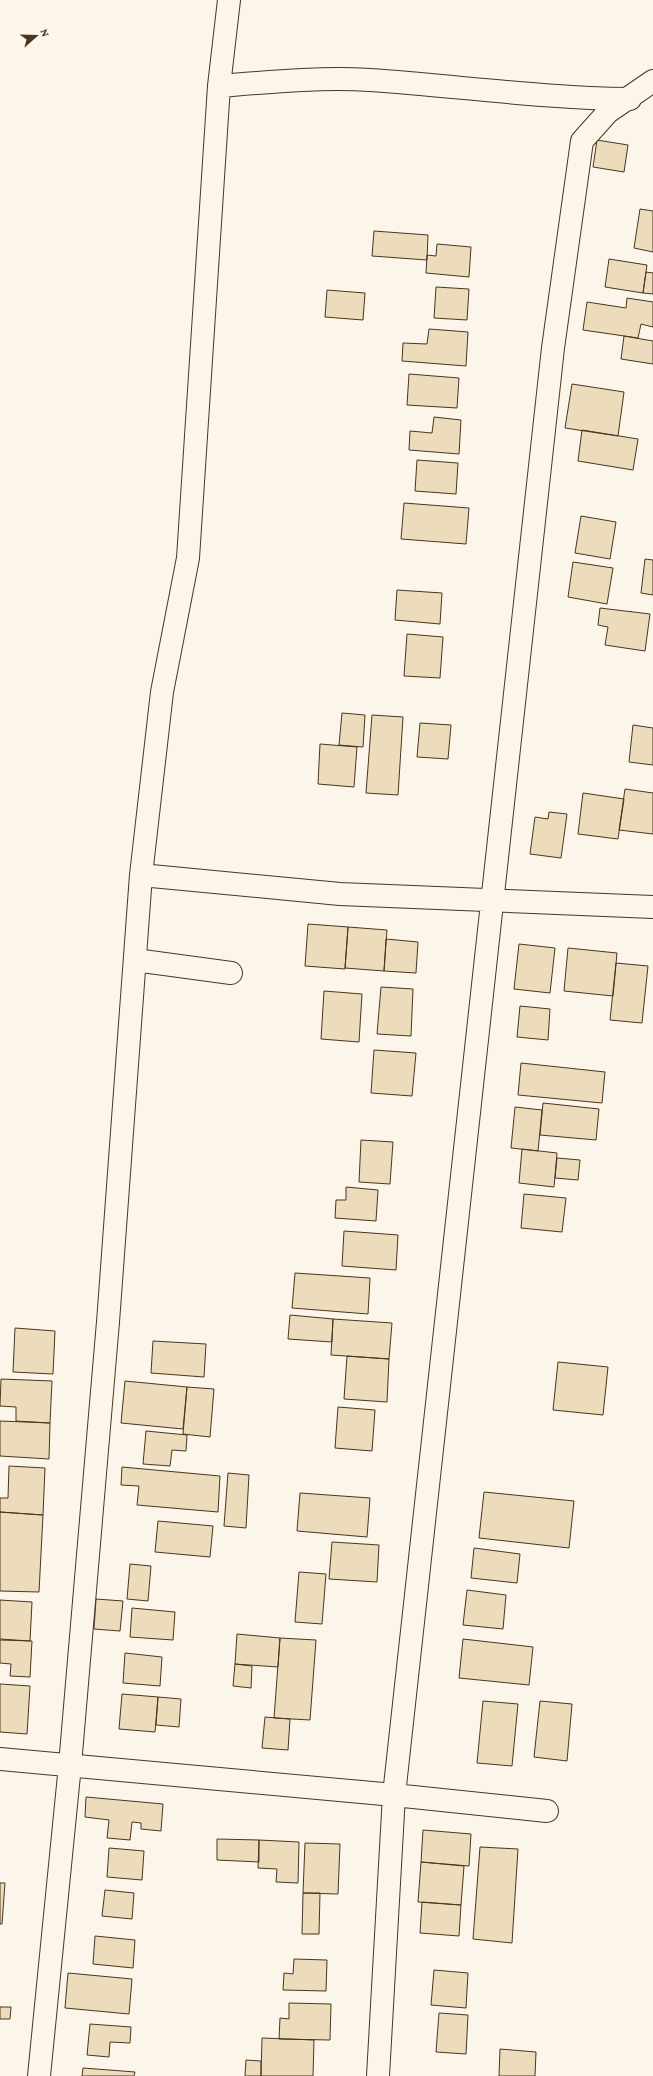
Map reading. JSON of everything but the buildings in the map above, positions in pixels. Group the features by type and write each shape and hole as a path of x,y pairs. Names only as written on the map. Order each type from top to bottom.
{"street":[{"path":"39,2076 70,1765 108,1330 141,875 162,692 188,558 219,86 229,0"},
{"path":"219,86 292,80 369,80 512,94 653,99"},
{"path":"378,2076 394,1794 553,348 582,141 608,112 653,81"},
{"path":"141,875 340,894 653,907"},
{"path":"135,960 231,972"},
{"path":"0,1759 394,1794 547,1811"}]}
